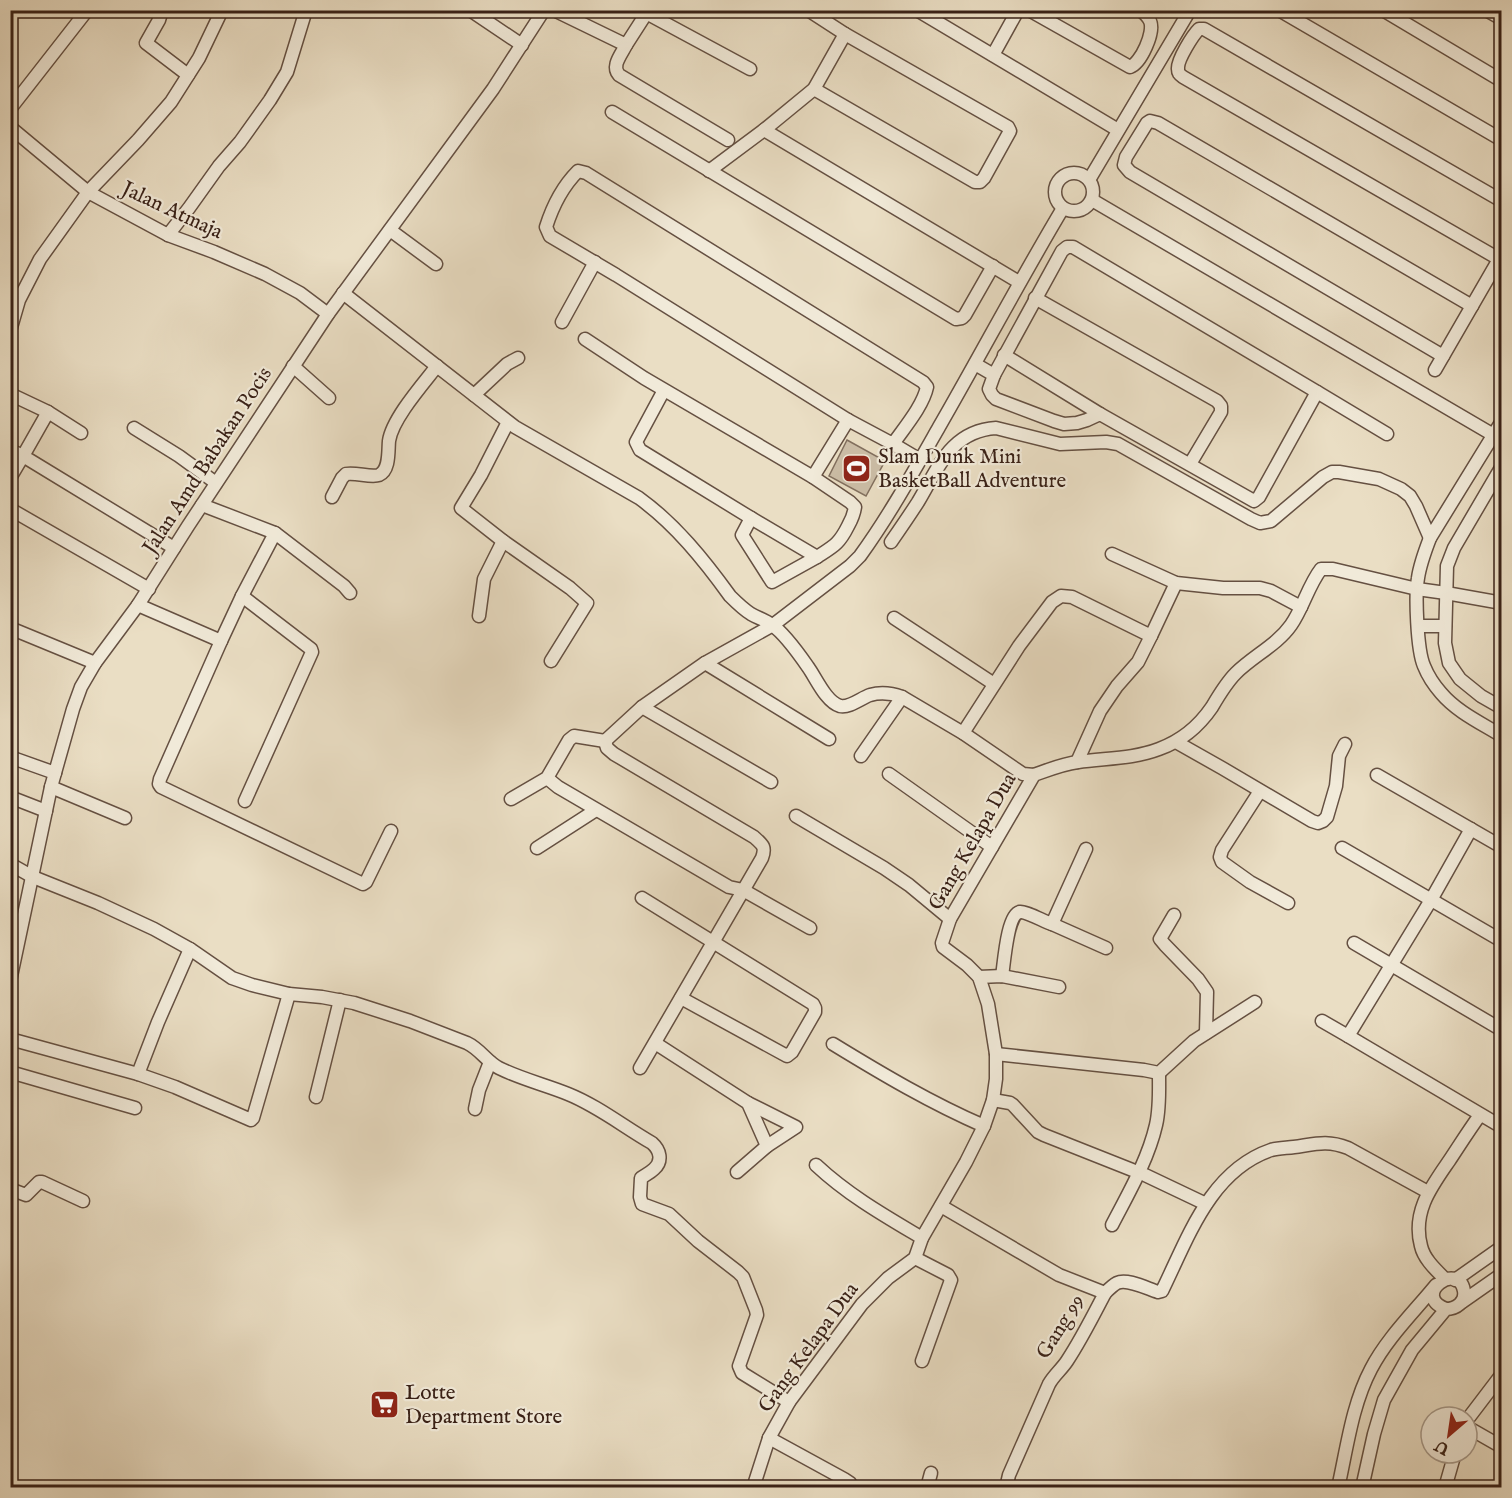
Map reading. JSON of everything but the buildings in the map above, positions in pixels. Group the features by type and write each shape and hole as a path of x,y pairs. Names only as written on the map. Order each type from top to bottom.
{"street":[{"path":"162,10 146,43 188,75"},
{"path":"10,331 19,300 40,259 88,192 171,102 199,58 222,10"},
{"path":"168,235 270,100 287,72 306,10"},
{"path":"470,10 522,45"},
{"name":"Jalan Amd Babakan Pocis","path":"11,969 51,788 81,687 95,663 138,605 343,292 494,89 544,10"},
{"path":"554,10 626,45"},
{"path":"808,10 845,34 1010,129 1009,134 984,178 980,182 975,182 814,89"},
{"path":"917,10 1118,130"},
{"path":"993,55 1018,10"},
{"path":"1029,10 1133,67 1147,45 1152,28 1149,19 1140,10"},
{"path":"1089,180 1190,10"},
{"path":"1279,10 1502,140"},
{"path":"1383,10 1502,81"},
{"path":"1486,10 1502,19"},
{"path":"10,110 85,13"},
{"path":"728,140 619,75 615,66 626,45 648,14 667,16 750,69"},
{"path":"1435,370 1500,256 1183,77 1177,68 1179,62 1194,33 1199,28 1204,29 1502,201"},
{"path":"709,171 814,89 845,34"},
{"path":"612,112 956,319 965,315 993,266"},
{"path":"1443,356 1130,172 1124,165 1126,156 1147,123 1150,121 1158,123 1472,306"},
{"path":"764,130 1019,282"},
{"name":"Jalan Atmaja","path":"13,134 88,192 168,235 265,274 300,293 328,314"},
{"path":"893,444 926,392 927,387 923,382 586,173 578,171 569,180 549,217 546,228 550,236 848,420 920,460"},
{"path":"1073,172 1089,180 1093,189 1092,200 1089,204 1080,210 1069,211 1063,208 1054,193 1057,181 1073,172"},
{"path":"1092,200 1497,438"},
{"path":"605,741 642,707 705,663 773,625 860,556 920,460 1063,208"},
{"path":"390,230 436,264"},
{"path":"1100,414 1088,420 1064,424 996,399 989,389 994,375 1035,298 1066,247 1073,247 1387,434"},
{"path":"562,322 595,262"},
{"path":"343,292 515,428 639,498 656,510 673,526 740,606 773,625 784,636 832,702 840,706 847,706 870,695 882,693 902,697 963,733 1023,774 1034,775"},
{"path":"1035,298 1216,401 1221,406 1221,412 1190,464"},
{"path":"585,339 664,390 813,477 855,507 842,539 817,557 772,582 742,535 751,518"},
{"path":"1004,356 1251,500 1259,497 1317,392"},
{"path":"474,395 507,364 518,358"},
{"path":"975,364 994,375"},
{"path":"293,366 329,398"},
{"path":"332,496 346,474 375,476 383,472 388,458 389,438 394,426 437,366"},
{"path":"664,390 636,442 640,450 817,557"},
{"path":"10,394 48,412 81,433"},
{"path":"10,478 48,412"},
{"path":"813,477 848,420"},
{"path":"1502,421 1497,438 1430,538 1417,580 1418,626 1423,663 1430,678 1455,707 1502,736"},
{"path":"508,422 461,508 587,603 551,661"},
{"path":"134,428 179,456 216,483"},
{"path":"891,542 950,450 973,433 996,428 1060,444 1106,442 1118,444 1260,523 1271,521 1332,472 1379,479 1401,489 1410,496 1430,538"},
{"path":"10,450 174,548"},
{"path":"1502,466 1454,548 1447,566 1445,626 1445,643 1449,663 1460,679 1481,696 1502,708"},
{"path":"202,505 275,533 350,593"},
{"path":"10,509 149,588"},
{"path":"275,533 221,641 159,784 161,787 363,884 391,831"},
{"path":"479,616 484,579 503,541"},
{"path":"1112,554 1176,582 1223,588 1260,588 1271,591 1301,607"},
{"name":"Gang Kelapa Dua","path":"979,977 943,947 942,938 950,919 1034,775 1077,762 1158,750 1176,742 1206,716 1236,673 1286,632 1321,569 1333,569 1417,589"},
{"path":"1077,762 1100,711 1117,686 1138,662 1176,582"},
{"path":"1417,589 1502,603"},
{"path":"242,596 312,652 245,801"},
{"path":"963,733 1019,646 1052,602 1061,596 1072,597 1151,636"},
{"path":"138,605 221,641"},
{"path":"894,618 994,684"},
{"path":"1418,626 1445,626"},
{"path":"10,628 95,663"},
{"path":"705,663 829,739"},
{"path":"861,756 902,697"},
{"path":"642,707 771,782"},
{"path":"511,799 547,778 569,740 574,736 605,741"},
{"path":"605,741 606,748 614,754 760,842 764,851 640,1068"},
{"path":"1176,742 1318,823 1327,817 1336,786 1339,756 1345,744"},
{"path":"10,757 55,773"},
{"path":"889,774 992,847"},
{"path":"1377,775 1502,847"},
{"path":"547,778 596,810 729,887 743,890 810,928"},
{"path":"51,788 125,818"},
{"path":"1260,791 1222,850 1220,857 1222,862 1250,882 1288,903"},
{"path":"10,797 46,811"},
{"path":"537,848 596,810"},
{"path":"796,816 884,868 909,885 950,919"},
{"path":"1348,1036 1472,829"},
{"path":"1342,848 1502,940"},
{"path":"1052,924 1086,849"},
{"path":"10,864 33,877 129,917 190,949 232,978 252,986 289,994 354,1003 467,1043 501,1069 582,1100 652,1143 657,1148 660,1157 656,1167 641,1178 642,1204 669,1214 698,1241 743,1276 757,1316 739,1366 742,1373 789,1402"},
{"path":"642,898 813,1004 815,1008 814,1016 792,1052 787,1056 681,998"},
{"path":"1002,976 1012,919 1016,914 1022,912 1107,948"},
{"path":"1174,915 1160,939 1198,979 1207,992 1206,1033"},
{"path":"1354,943 1502,1030"},
{"path":"138,1074 190,949"},
{"path":"922,1361 951,1280 948,1275 915,1258 922,1238 966,1162 993,1100 996,1053 988,1004 979,977 1002,976 1059,987"},
{"path":"10,1038 138,1074 252,1120 289,994"},
{"path":"316,1097 340,1000"},
{"path":"1112,1225 1139,1173 1156,1126 1159,1073 1194,1041 1255,1002"},
{"path":"1322,1021 1502,1127"},
{"path":"655,1043 748,1103 796,1127 767,1146 737,1172"},
{"path":"833,1044 914,1093 984,1125"},
{"path":"996,1053 1159,1073"},
{"path":"475,1109 479,1089 490,1062"},
{"path":"10,1072 135,1108"},
{"path":"993,1100 1014,1105 1038,1132 1044,1135 1206,1203"},
{"path":"748,1103 767,1146"},
{"path":"1462,1302 1464,1297 1462,1287 1445,1281 1427,1260 1421,1246 1419,1226 1421,1210 1428,1192 1480,1115"},
{"path":"1105,1293 1122,1281 1158,1292 1162,1291 1206,1203 1234,1171 1248,1161 1273,1150 1325,1142 1338,1144 1428,1192"},
{"path":"816,1165 862,1202 922,1238"},
{"path":"10,1189 26,1195 40,1181 83,1201"},
{"name":"Gang 99","path":"941,1206 1059,1275 1105,1293 1068,1360 1048,1384 1009,1475 1006,1488"},
{"path":"1502,1247 1445,1281 1434,1291 1434,1297 1441,1307 1455,1308 1502,1274"},
{"name":"Gang Kelapa Dua","path":"753,1488 769,1438 789,1402 875,1290 915,1258"},
{"path":"1338,1488 1356,1405 1372,1366 1388,1343 1445,1281"},
{"path":"1362,1488 1384,1400 1412,1350 1446,1309"},
{"path":"1478,1405 1502,1374"},
{"path":"1479,1434 1502,1447"},
{"path":"769,1438 844,1479 853,1488"},
{"path":"1445,1488 1452,1465"},
{"path":"927,1488 931,1473"}],"shaded area":[{"name":"Slam Dunk Mini BasketBall Adventure","path":"847,440 885,461 866,496 829,476"}],"place":[{"name":"Slam Dunk Mini BasketBall Adventure","path":"857,469"},
{"name":"Lotte Department Store","path":"384,1405"}]}
